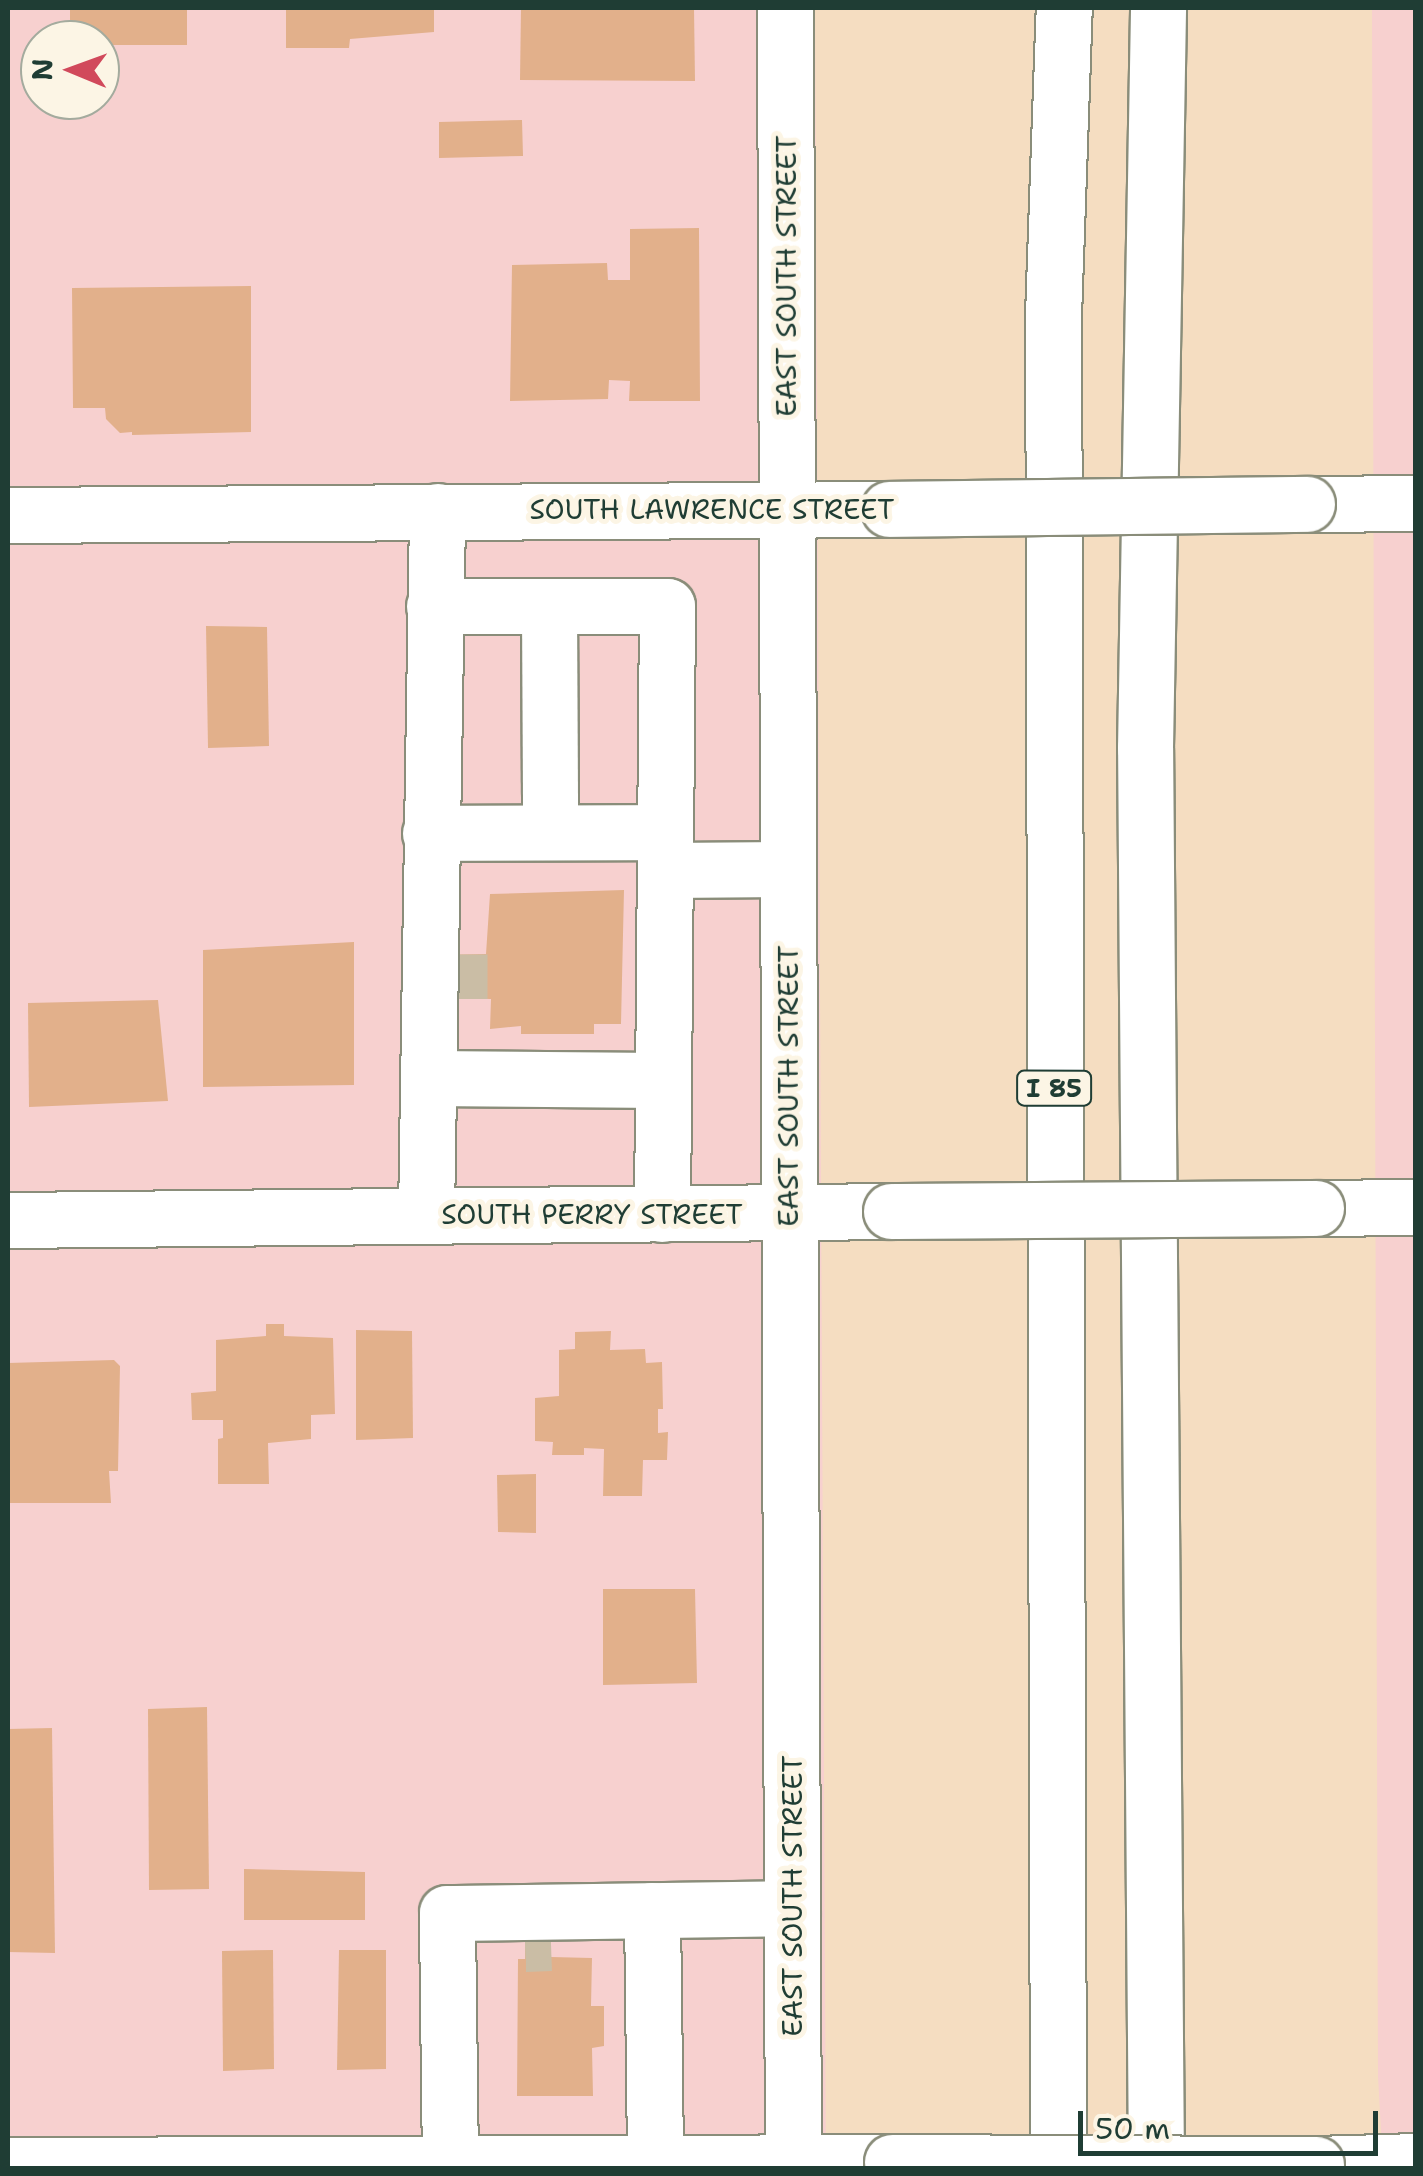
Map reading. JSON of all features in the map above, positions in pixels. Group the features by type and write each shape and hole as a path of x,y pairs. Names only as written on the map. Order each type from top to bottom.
{"main road":[{"name":"EAST SOUTH STREET","path":"785,8 793,2166"},
{"name":"I 85","path":"1058,2168 1053,316 1064,8"},
{"path":"1156,2168 1146,748 1158,8"},
{"name":"SOUTH LAWRENCE STREET","path":"8,516 1416,503"},
{"path":"437,510 434,606 445,832 444,1078"},
{"path":"434,606 667,606 662,1214"},
{"path":"549,607 550,831"},
{"path":"445,832 550,831 787,870"},
{"path":"426,1215 460,977 445,832"},
{"path":"444,1078 662,1080"},
{"name":"SOUTH PERRY STREET","path":"8,1220 1416,1207"},
{"path":"450,2164 447,1913 792,1908"},
{"path":"482,1912 512,1944 567,1943 596,1910"},
{"path":"652,1910 655,2164"},
{"path":"8,2166 1416,2161"}],"shaded area":[{"path":"8,8 815,8 826,2168 8,2168"},
{"path":"1372,8 1416,8 1415,2168 1383,2168 1378,2076"}],"building":[{"path":"70,8 187,8 187,45 120,45 120,20 70,20"},
{"path":"286,8 434,8 434,32 350,39 349,48 286,48"},
{"path":"521,8 694,8 695,81 520,80"},
{"path":"522,120 523,156 439,158 439,122"},
{"path":"699,228 700,401 629,401 630,381 609,380 608,399 510,401 512,265 607,263 608,280 630,280 630,229"},
{"path":"251,286 251,432 132,435 120,433 106,419 105,408 73,408 72,288"},
{"path":"206,626 267,627 269,746 208,748"},
{"path":"624,890 621,1024 594,1024 594,1034 521,1034 521,1026 490,1029 491,999 433,998 435,955 486,954 490,894"},
{"path":"354,942 354,1085 203,1087 203,950"},
{"path":"158,1000 168,1101 29,1107 28,1003"},
{"path":"266,1324 284,1324 284,1336 333,1338 335,1414 311,1415 311,1439 268,1443 269,1484 218,1484 218,1439 223,1438 223,1420 192,1420 191,1393 216,1391 216,1340 266,1336"},
{"path":"356,1330 412,1331 413,1438 356,1440"},
{"path":"611,1331 610,1350 645,1349 646,1363 662,1362 663,1409 658,1409 658,1433 668,1432 667,1460 643,1460 642,1496 603,1496 604,1449 584,1448 584,1455 552,1455 553,1442 535,1441 535,1398 559,1396 559,1350 575,1349 575,1332"},
{"path":"114,1360 120,1366 118,1471 109,1471 111,1503 8,1503 8,1363"},
{"path":"536,1474 536,1533 498,1532 497,1475"},
{"path":"603,1589 695,1589 697,1683 603,1685"},
{"path":"207,1707 209,1889 149,1890 148,1709"},
{"path":"52,1728 55,1953 8,1952 8,1729"},
{"path":"244,1869 365,1872 365,1920 244,1920"},
{"path":"550,1921 551,1957 592,1958 591,2006 604,2006 604,2046 592,2048 593,2096 517,2096 518,1959 525,1959 525,1923"},
{"path":"273,1950 274,2069 223,2071 222,1951"},
{"path":"339,1950 386,1950 386,2069 337,2070"}],"tunnel":[{"path":"460,954 460,999"},
{"path":"525,1944 551,1943"}]}
